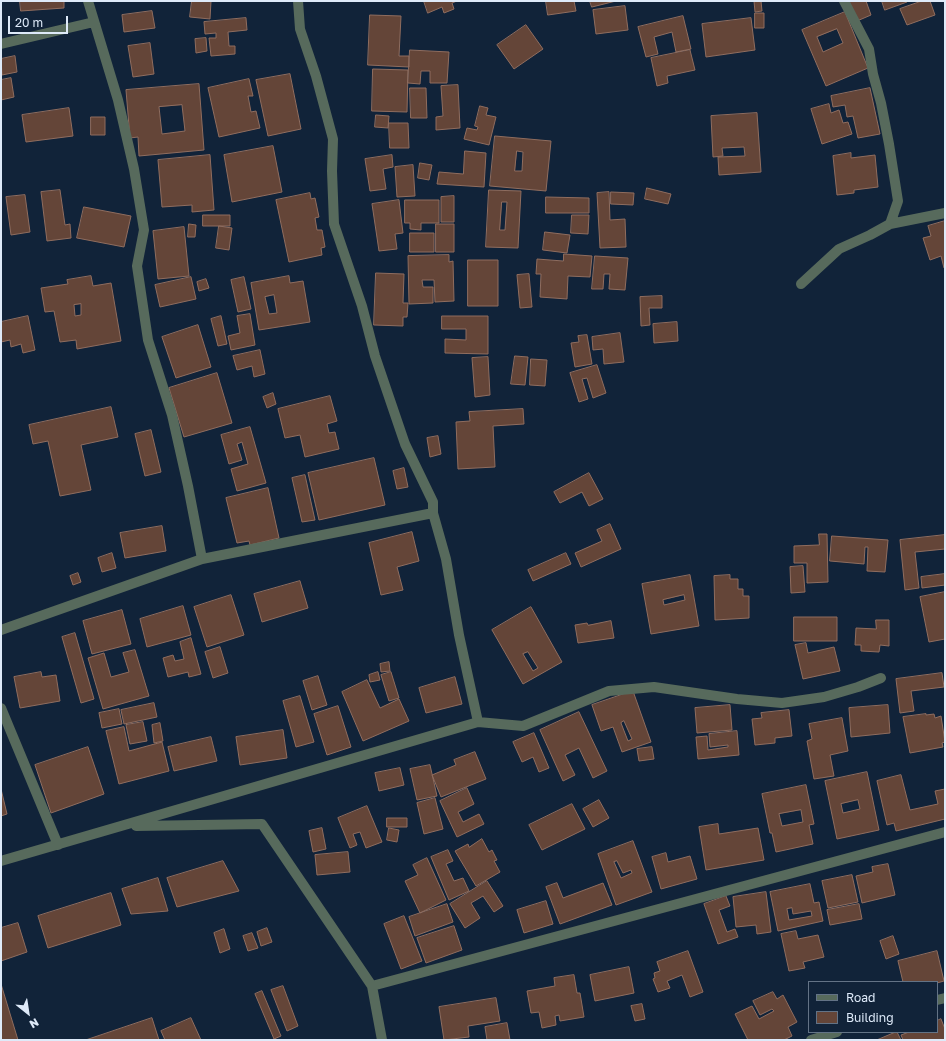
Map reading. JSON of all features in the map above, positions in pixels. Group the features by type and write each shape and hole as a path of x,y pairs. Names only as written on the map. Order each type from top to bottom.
{"street":[{"path":"88,1 118,100 134,169 144,230 137,266 148,340 172,415 202,559"},
{"path":"298,1 300,29 316,76 333,139 332,171 334,224 362,306 375,356 405,444 433,502 433,513 446,559 459,635 478,722"},
{"path":"844,1 868,49 890,144 898,201 890,224"},
{"path":"1,44 94,22"},
{"path":"801,284 839,250 890,224 945,213"},
{"path":"1,630 202,559 433,513"},
{"path":"1,862 478,722 523,726 609,690 654,687 737,699 782,703 824,697 858,688 881,678"},
{"path":"1,708 58,845"},
{"path":"124,826 262,824 372,986 382,1040"},
{"path":"372,986 945,832"},
{"path":"811,1040 833,1033"}],"building":[{"path":"20,1 64,1 64,8 21,11"},
{"path":"192,1 211,1 210,19 190,17"},
{"path":"424,1 457,1 452,3 454,9 444,13 442,7 428,13"},
{"path":"546,1 574,1 576,11 548,15"},
{"path":"590,1 616,1 592,7"},
{"path":"754,1 761,1 762,11 755,12"},
{"path":"849,1 866,1 871,15 857,21"},
{"path":"882,1 907,1 907,2 885,10"},
{"path":"922,1 930,1 935,15 907,25 900,9"},
{"path":"625,6 628,30 596,34 593,10"},
{"path":"152,11 155,28 124,32 122,15"},
{"path":"845,12 868,68 826,86 802,30","holes":["837,29 843,43 823,52 817,37"]},
{"path":"755,13 764,13 764,28 755,28"},
{"path":"370,15 401,16 399,56 409,56 409,67 368,65"},
{"path":"683,16 691,49 676,52 672,32 654,37 658,54 646,57 638,27"},
{"path":"246,18 247,30 228,32 229,46 235,46 235,54 211,56 209,38 216,38 216,33 205,34 204,22"},
{"path":"751,18 755,50 706,57 702,24"},
{"path":"526,25 543,49 514,69 497,45"},
{"path":"206,38 207,51 196,53 195,39"},
{"path":"150,43 154,74 133,77 128,46"},
{"path":"410,50 449,52 447,83 430,83 430,71 421,71 420,84 408,83"},
{"path":"690,50 695,70 667,76 668,83 657,86 651,58"},
{"path":"15,56 17,72 2,75 1,59"},
{"path":"373,69 408,70 407,112 372,111"},
{"path":"290,74 301,129 268,136 256,80"},
{"path":"11,78 14,97 1,100 1,80"},
{"path":"249,79 253,96 248,96 251,112 256,111 260,128 219,137 208,88"},
{"path":"199,84 204,150 139,156 138,137 130,138 126,90","holes":["182,105 185,131 162,134 159,107"]},
{"path":"458,85 460,128 436,130 436,117 443,116 441,86"},
{"path":"410,88 426,88 427,118 411,118"},
{"path":"870,88 880,134 858,138 853,116 847,117 845,105 833,107 831,96"},
{"path":"829,104 831,113 839,110 843,123 848,122 852,134 822,144 811,109"},
{"path":"480,106 488,108 486,115 496,117 489,145 464,139 467,128 477,130 478,127 475,126"},
{"path":"69,108 73,136 26,142 22,115"},
{"path":"757,113 761,172 719,175 718,157 745,156 744,147 722,148 723,156 713,157 711,116"},
{"path":"376,115 389,116 388,128 375,127"},
{"path":"91,117 105,117 105,135 91,135"},
{"path":"389,123 408,123 409,148 390,148"},
{"path":"495,136 551,141 546,191 490,186","holes":["517,151 523,152 522,171 515,171"]},
{"path":"273,146 282,192 232,202 224,155"},
{"path":"465,151 486,153 484,187 437,184 439,172 463,174"},
{"path":"851,153 851,158 875,155 878,187 854,190 854,193 837,195 833,156"},
{"path":"210,155 214,210 192,212 192,205 162,207 158,160"},
{"path":"392,155 393,167 383,169 386,189 370,191 365,159"},
{"path":"420,163 432,165 429,180 418,178"},
{"path":"413,165 415,196 397,197 395,167"},
{"path":"647,188 671,194 668,204 645,199"},
{"path":"60,190 65,225 70,224 71,238 47,241 41,192"},
{"path":"489,190 521,191 518,248 486,247","holes":["502,202 507,202 505,230 500,230"]},
{"path":"609,192 610,220 625,219 626,247 600,248 597,193"},
{"path":"611,192 634,193 633,205 611,204"},
{"path":"310,193 311,199 315,198 319,217 315,218 317,230 322,230 325,247 321,248 322,255 289,262 276,200"},
{"path":"25,195 30,232 11,235 6,197"},
{"path":"454,196 454,222 441,222 441,197"},
{"path":"546,197 589,198 589,213 546,213"},
{"path":"399,200 403,233 395,234 397,249 379,251 372,204"},
{"path":"405,200 439,200 439,223 421,223 421,230 410,229 410,223 405,223"},
{"path":"84,207 131,216 124,247 77,238"},
{"path":"203,215 230,215 230,226 203,226"},
{"path":"572,215 589,215 588,234 571,233"},
{"path":"945,221 944,268 941,256 930,260 923,238 931,236 928,226"},
{"path":"189,224 196,225 195,237 188,237"},
{"path":"436,224 454,224 454,252 436,252"},
{"path":"219,226 232,228 229,250 216,248"},
{"path":"184,227 189,276 158,279 153,231"},
{"path":"545,232 570,235 567,253 543,250"},
{"path":"410,233 434,233 434,252 410,252"},
{"path":"564,254 592,256 590,277 568,276 567,299 540,297 541,274 536,274 537,259 563,261"},
{"path":"449,255 449,262 453,261 454,301 435,302 434,280 422,280 423,287 433,287 433,303 409,304 408,256"},
{"path":"595,256 628,258 625,290 609,289 610,274 604,274 603,289 592,289"},
{"path":"468,260 498,260 498,306 468,306"},
{"path":"376,273 404,274 403,303 408,303 407,317 403,317 403,326 374,325"},
{"path":"529,274 532,307 520,308 517,275"},
{"path":"91,276 93,286 111,283 121,341 77,349 76,340 60,342 54,311 45,312 41,288 68,284 67,280","holes":["81,304 81,315 75,316 74,305"]},
{"path":"289,276 290,283 303,281 310,322 259,330 251,283","holes":["274,295 277,313 269,314 265,297"]},
{"path":"191,277 196,299 160,307 155,285"},
{"path":"244,277 251,309 238,312 231,280"},
{"path":"206,279 209,288 199,291 197,282"},
{"path":"662,296 662,308 649,308 650,325 641,326 640,297"},
{"path":"250,314 255,345 231,350 228,336 240,333 237,316"},
{"path":"28,316 35,350 23,353 21,344 11,347 10,340 1,342 1,322"},
{"path":"221,316 227,344 218,346 211,319"},
{"path":"442,316 488,316 488,354 445,353 445,339 466,340 466,329 442,329"},
{"path":"677,322 678,341 654,343 653,324"},
{"path":"198,325 211,367 176,378 162,337"},
{"path":"620,333 624,362 604,364 603,349 593,350 592,337"},
{"path":"587,335 592,364 575,367 571,343 579,342 578,336"},
{"path":"260,350 265,374 254,377 252,366 237,370 233,356"},
{"path":"515,356 528,357 525,385 511,384"},
{"path":"488,357 490,395 475,397 472,358"},
{"path":"531,359 547,360 545,386 530,385"},
{"path":"597,365 606,393 593,398 587,378 582,379 588,399 579,402 570,373"},
{"path":"217,373 232,423 184,437 169,388"},
{"path":"273,393 276,404 267,408 263,397"},
{"path":"330,396 337,421 327,424 329,433 335,432 339,449 305,457 300,435 285,438 278,409"},
{"path":"111,407 118,437 81,445 91,490 60,496 48,441 33,444 29,425"},
{"path":"523,409 524,424 493,426 495,467 458,469 456,422 470,421 469,412"},
{"path":"250,427 266,483 237,491 231,469 248,464 242,442 237,444 242,460 229,464 221,435"},
{"path":"151,430 161,472 145,476 135,434"},
{"path":"438,436 441,454 430,457 427,438"},
{"path":"374,458 385,505 319,520 308,473"},
{"path":"404,468 408,487 397,489 393,471"},
{"path":"589,473 603,499 589,506 582,492 560,503 554,492"},
{"path":"305,475 315,520 302,522 292,478"},
{"path":"268,488 279,538 250,545 249,541 237,543 226,498"},
{"path":"610,524 621,549 581,567 575,553 602,541 597,530"},
{"path":"162,526 166,551 125,558 120,533"},
{"path":"412,532 419,561 397,567 403,590 381,595 369,543"},
{"path":"819,534 827,534 828,582 807,583 807,563 794,563 794,546 819,545"},
{"path":"945,535 945,549 915,552 919,588 905,590 900,540"},
{"path":"832,536 888,540 885,572 867,571 868,547 865,547 864,564 830,561"},
{"path":"112,553 116,568 102,572 98,558"},
{"path":"566,553 571,564 533,581 528,570"},
{"path":"803,566 805,592 791,593 790,567"},
{"path":"78,573 81,582 73,585 70,576"},
{"path":"945,574 945,585 922,588 921,577"},
{"path":"690,575 699,626 651,634 642,584","holes":["684,595 685,600 664,605 663,600"]},
{"path":"730,575 730,579 738,579 738,589 743,589 743,596 749,596 749,618 715,620 714,576"},
{"path":"300,581 308,608 262,622 254,594"},
{"path":"945,592 945,639 929,642 920,597"},
{"path":"231,595 244,635 207,647 194,607"},
{"path":"183,606 191,635 147,647 140,619"},
{"path":"531,607 562,662 523,684 492,630","holes":["528,652 538,668 533,671 523,654"]},
{"path":"122,610 131,644 92,654 83,621"},
{"path":"794,617 837,617 837,641 794,641"},
{"path":"876,620 889,620 889,646 880,645 879,652 861,651 861,645 855,645 856,628 876,629"},
{"path":"611,621 614,638 578,643 575,625 587,623 588,625"},
{"path":"75,633 94,699 81,703 62,637"},
{"path":"191,638 201,674 189,677 188,672 168,677 163,658 173,655 175,661 184,659 180,642"},
{"path":"806,643 808,653 834,647 840,671 803,679 795,645"},
{"path":"220,647 228,673 213,678 205,652"},
{"path":"135,650 149,696 103,709 88,658 104,653 111,677 129,672 123,653"},
{"path":"389,662 390,671 381,672 380,664"},
{"path":"41,672 42,677 56,675 60,701 20,708 14,677"},
{"path":"378,672 380,680 370,682 369,675"},
{"path":"391,672 399,698 389,701 381,675"},
{"path":"942,673 944,687 911,691 914,711 900,713 896,679"},
{"path":"318,676 327,705 312,710 303,681"},
{"path":"455,677 462,704 426,713 419,688"},
{"path":"367,680 380,708 399,699 409,721 363,741 342,692"},
{"path":"633,691 651,742 622,752 613,727 601,731 592,705","holes":["624,721 632,739 628,741 621,723"]},
{"path":"300,696 314,742 296,747 283,701"},
{"path":"154,703 157,717 124,724 121,710"},
{"path":"730,705 732,730 697,733 695,708"},
{"path":"888,705 890,733 851,737 849,708"},
{"path":"338,706 351,747 327,755 314,714"},
{"path":"119,709 122,724 102,728 99,713"},
{"path":"789,710 792,736 775,738 775,743 755,745 752,719 762,718 761,713"},
{"path":"579,712 607,771 593,778 579,748 565,755 575,775 563,781 540,730"},
{"path":"934,714 935,718 941,716 945,742 942,743 943,747 910,753 903,717"},
{"path":"842,718 848,751 830,755 834,776 814,779 807,741 812,739 809,724"},
{"path":"143,722 147,741 130,744 126,725"},
{"path":"160,723 163,741 154,743 152,725"},
{"path":"124,727 129,751 162,742 169,771 119,784 106,731"},
{"path":"283,730 287,758 240,765 236,737"},
{"path":"737,731 739,755 698,759 696,737 707,736 708,750 728,747 728,745 710,747 709,734"},
{"path":"534,733 549,768 539,772 533,757 522,762 513,742"},
{"path":"211,737 217,761 174,771 168,747"},
{"path":"88,747 104,794 51,813 35,765"},
{"path":"652,747 654,759 639,761 637,749"},
{"path":"475,752 486,779 441,797 432,775 456,765 454,760"},
{"path":"430,765 437,796 417,800 410,769"},
{"path":"400,768 404,785 379,791 375,773"},
{"path":"867,772 879,830 837,839 825,781","holes":["858,800 860,809 843,813 841,804"]},
{"path":"901,775 910,810 938,804 935,791 945,789 945,819 896,831 894,823 887,825 877,781"},
{"path":"806,785 814,824 809,825 813,844 776,852 772,833 770,833 762,794","holes":["801,810 803,822 782,826 779,814"]},
{"path":"467,788 474,804 458,812 463,822 479,814 484,824 457,837 440,801"},
{"path":"1,789 7,814 1,816"},
{"path":"435,798 443,829 424,834 417,803"},
{"path":"599,800 609,818 593,827 583,809"},
{"path":"572,804 585,829 542,850 529,825"},
{"path":"367,806 382,842 366,848 360,832 353,834 357,845 350,848 338,818"},
{"path":"387,818 407,818 407,827 387,827"},
{"path":"718,824 719,834 758,828 764,860 706,870 699,827"},
{"path":"322,828 326,849 313,852 309,831"},
{"path":"389,828 399,830 397,842 387,840"},
{"path":"482,839 489,852 492,850 497,860 494,861 500,872 476,886 455,851 468,844 469,847"},
{"path":"633,841 652,892 616,905 598,854","holes":["617,861 623,873 631,870 632,873 621,878 614,862"]},
{"path":"448,850 453,861 446,864 454,881 463,878 469,891 449,900 431,857"},
{"path":"348,852 350,872 317,875 315,855"},
{"path":"666,853 668,862 690,856 697,879 661,889 652,857"},
{"path":"427,858 446,900 420,913 405,881 418,875 413,865"},
{"path":"223,861 239,891 177,907 167,878"},
{"path":"888,864 895,895 862,903 856,876 873,872 872,867"},
{"path":"852,875 858,902 828,908 822,881"},
{"path":"158,878 168,911 131,914 122,889"},
{"path":"487,881 503,906 494,912 483,896 471,903 480,918 465,928 450,904"},
{"path":"557,883 563,898 603,883 612,905 560,924 546,887"},
{"path":"810,884 814,903 819,902 823,921 778,931 770,892","holes":["792,908 793,914 811,911 812,916 789,920 787,909"]},
{"path":"766,892 771,932 757,934 756,925 736,927 733,897"},
{"path":"111,893 121,925 48,948 38,916"},
{"path":"726,896 730,906 719,910 727,932 735,929 738,937 718,944 704,904"},
{"path":"546,901 553,924 524,933 517,910"},
{"path":"447,904 453,922 415,936 409,917"},
{"path":"859,904 862,919 830,925 827,910"},
{"path":"404,916 422,961 401,969 384,924"},
{"path":"18,923 27,952 1,961 1,928"},
{"path":"454,926 462,950 426,963 417,938"},
{"path":"267,928 272,942 261,946 257,932"},
{"path":"224,929 230,949 220,953 214,933"},
{"path":"796,931 798,939 818,935 824,957 803,962 805,968 789,971 781,934"},
{"path":"252,933 258,948 248,951 243,936"},
{"path":"893,936 899,954 886,959 880,941"},
{"path":"688,951 703,992 690,997 682,975 667,981 670,988 658,992 653,979 655,978 654,973 660,971 657,962"},
{"path":"937,951 944,981 938,983 938,981 903,981 898,961"},
{"path":"629,967 634,993 595,1001 590,975"},
{"path":"574,975 577,993 580,993 584,1017 560,1021 559,1015 555,1016 556,1025 542,1028 539,1012 531,1013 527,991 555,986 554,978"},
{"path":"1,984 18,1040 1,1040"},
{"path":"283,986 298,1026 287,1031 271,990"},
{"path":"262,991 281,1036 274,1039 255,994"},
{"path":"773,992 777,999 783,995 797,1022 788,1027 792,1036 784,1040 748,1040 735,1014 752,1006 759,1019 774,1011 772,1009 760,1015 753,1001"},
{"path":"496,998 500,1021 468,1026 469,1037 444,1040 439,1007"},
{"path":"642,1004 645,1019 635,1021 631,1006"},
{"path":"152,1018 159,1040 86,1040"},
{"path":"191,1018 201,1040 165,1040 161,1031"},
{"path":"941,1019 945,1029 945,1040 903,1040 901,1035 906,1033 938,1033 938,1020"},
{"path":"507,1023 510,1040 487,1040 485,1027"},
{"path":"894,1033 898,1033 901,1040 877,1040"}]}
